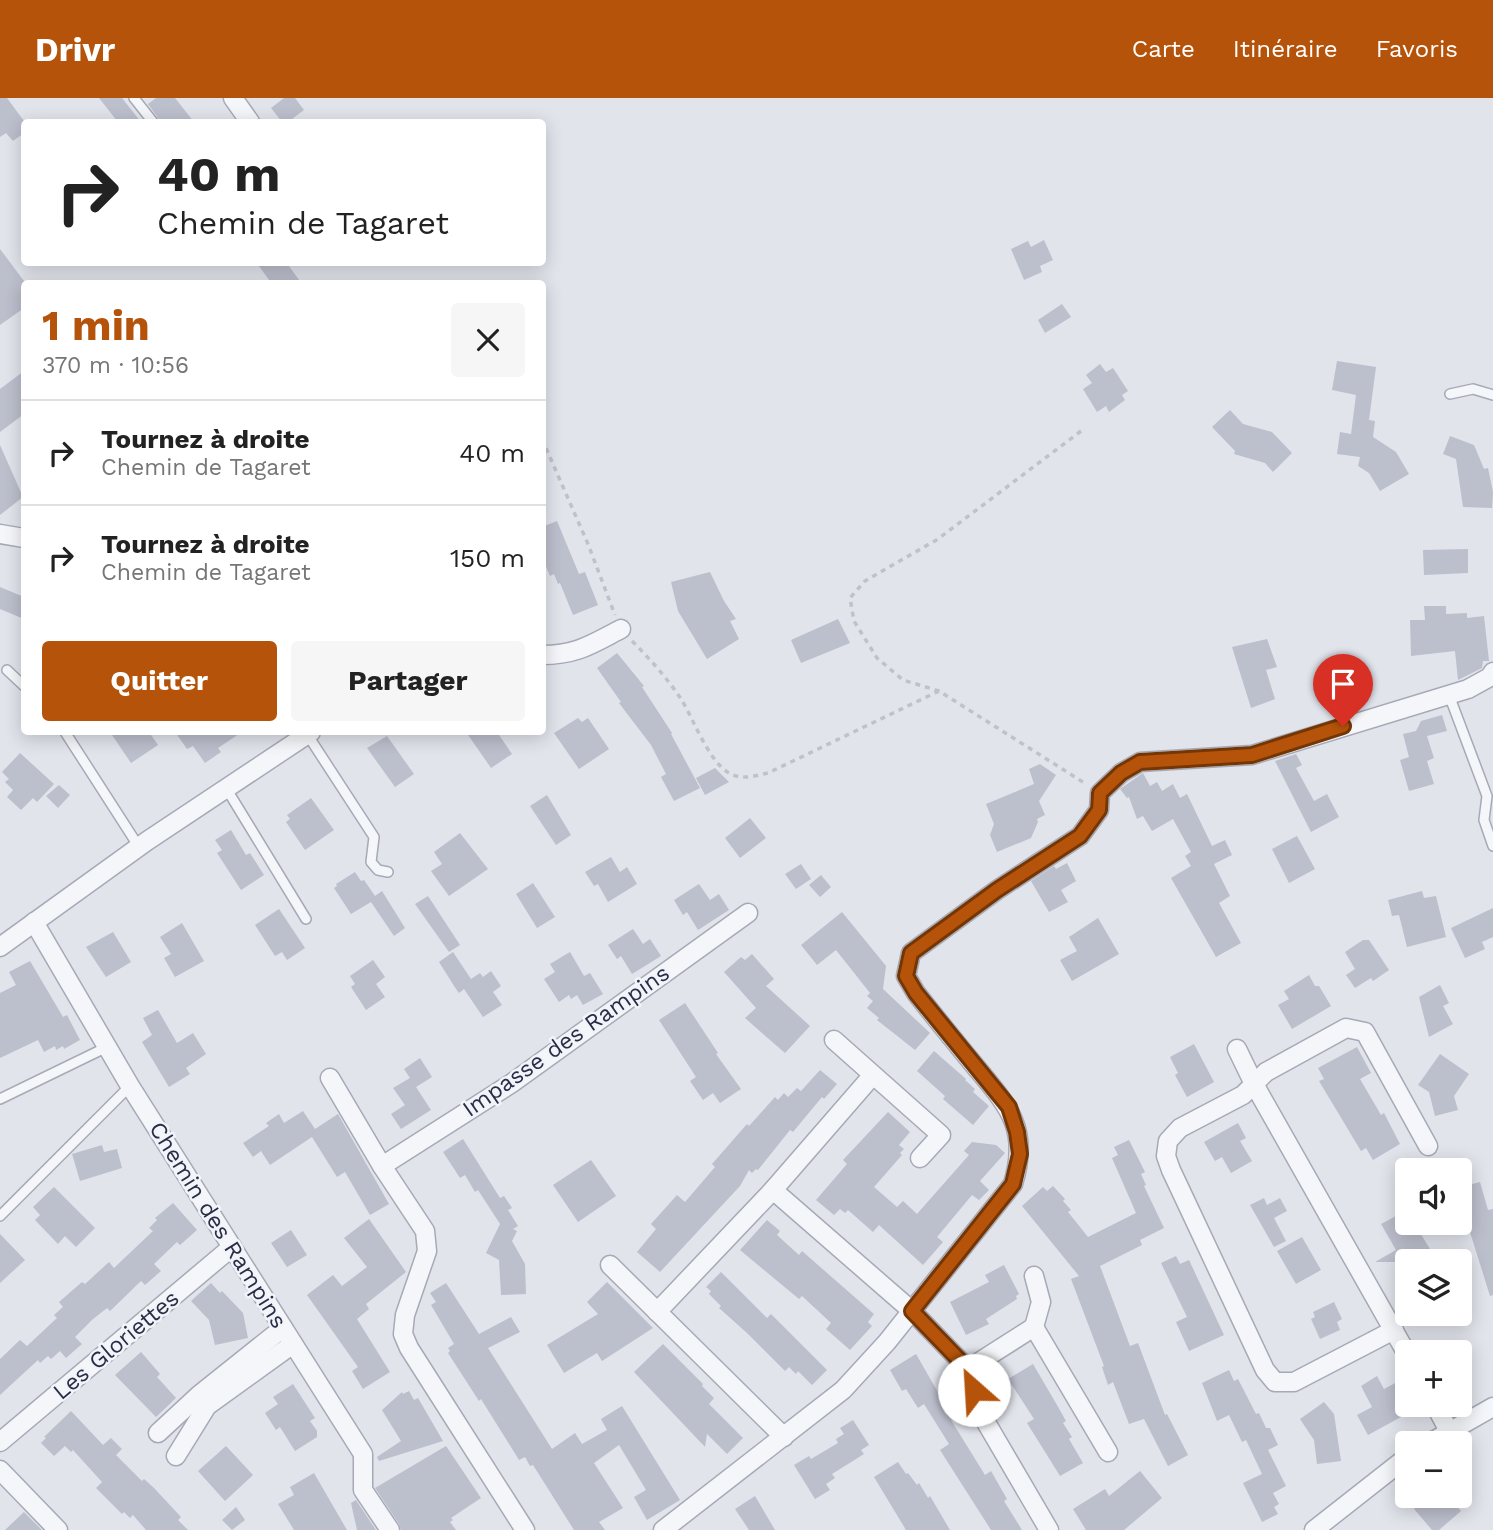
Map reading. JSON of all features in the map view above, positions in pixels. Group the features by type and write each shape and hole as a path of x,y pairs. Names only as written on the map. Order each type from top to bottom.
{"street":[{"path":"233,98 248,119"},
{"path":"0,534 21,538"},
{"path":"546,654 558,655 588,648 621,629"},
{"path":"663,1530 843,1390 887,1342 1013,1184 1020,1154 1009,1107 916,993 906,976 911,953 997,890 1080,836 1099,810 1100,793 1121,773 1140,762 1252,755 1468,689 1490,677 1493,672"},
{"path":"0,947 139,847 306,735"},
{"name":"Impasse des Rampins","path":"382,1166 512,1083 748,913"},
{"name":"Chemin des Rampins","path":"34,922 130,1086 363,1454 363,1490 390,1530"},
{"path":"1394,1330 1294,1381 1275,1382 1265,1370 1166,1156 1168,1141 1180,1128 1243,1095 1266,1072 1346,1028 1365,1032 1428,1146"},
{"path":"834,1040 941,1135 920,1158"},
{"path":"1237,1049 1254,1084 1399,1340"},
{"path":"657,1312 773,1190 872,1076"},
{"path":"330,1078 382,1166 425,1231 427,1251 405,1315 403,1334 408,1348 525,1530"},
{"path":"773,1190 912,1311 968,1369 980,1412 1049,1530"},
{"name":"Les Gloriettes","path":"0,1442 232,1247"},
{"path":"610,1265 784,1437"},
{"path":"968,1369 1034,1327 1041,1302 1034,1276"},
{"path":"1034,1327 1108,1452"},
{"path":"158,1433 199,1395 283,1328"},
{"path":"176,1456 207,1406 293,1343"},
{"path":"1441,1417 1449,1431 1493,1407"},
{"path":"1314,1530 1395,1466"},
{"path":"0,1470 58,1530"}],"lane":[{"path":"134,98 151,119"},
{"path":"1450,394 1473,389 1493,395"},
{"path":"7,670 21,682"},
{"path":"1449,695 1487,796 1484,820 1493,846"},
{"path":"67,735 139,847"},
{"path":"310,735 374,837 371,862 377,870 388,872"},
{"path":"226,788 306,919"},
{"path":"0,1099 107,1047"},
{"path":"0,1216 130,1086"}],"path":[{"path":"1080,431 938,539 865,581 850,598 854,621 877,658 903,680 939,691 1100,793"},
{"path":"546,448 621,629 653,663 681,700 716,762 734,776 752,777 768,773 939,691"}],"building":[{"path":"0,98 7,98 23,119 21,135 13,141 6,133 0,137"},
{"path":"99,98 122,98 139,119 116,119"},
{"path":"156,98 175,98 192,119 159,119 148,104"},
{"path":"284,98 295,98 304,110 292,119 280,119 271,108"},
{"path":"1044,240 1053,260 1040,266 1042,272 1024,280 1011,249 1028,241 1031,247"},
{"path":"0,249 23,280 21,280 21,310 0,325"},
{"path":"259,266 289,266 299,280 269,280"},
{"path":"1062,304 1071,317 1045,333 1038,320"},
{"path":"1337,361 1376,367 1369,420 1375,421 1373,437 1396,452 1409,474 1380,491 1369,473 1358,466 1360,457 1337,454 1340,432 1351,434 1356,395 1332,390"},
{"path":"1100,364 1106,372 1113,368 1128,391 1122,395 1125,400 1109,412 1106,406 1097,412 1083,389 1092,383 1086,375"},
{"path":"21,373 21,416 0,432 0,389"},
{"path":"1230,410 1243,424 1272,432 1292,453 1273,472 1265,463 1234,454 1235,451 1212,427"},
{"path":"1450,436 1474,445 1484,469 1488,468 1493,492 1492,508 1463,507 1456,459 1443,454"},
{"path":"0,445 21,492 21,499 0,515"},
{"path":"557,521 579,574 585,572 598,605 573,615 560,583 558,584 554,574 550,576 546,566 546,525"},
{"path":"1468,549 1468,573 1424,575 1423,550"},
{"path":"710,572 736,619 730,621 739,639 707,659 678,611 671,582"},
{"path":"0,587 21,596 21,618 0,609"},
{"path":"1424,606 1446,606 1446,614 1467,613 1467,618 1484,616 1489,661 1483,661 1482,668 1458,680 1455,651 1411,656 1410,620 1425,620"},
{"path":"838,619 850,643 801,663 791,640"},
{"path":"1267,639 1277,667 1266,670 1275,699 1251,708 1232,647"},
{"path":"617,653 644,686 642,687 672,733 700,788 674,801 661,777 666,774 651,745 597,668"},
{"path":"1442,715 1447,731 1427,736 1434,758 1427,761 1434,784 1409,791 1400,760 1409,757 1403,734 1416,731 1421,721"},
{"path":"578,718 582,722 588,718 609,749 579,769 554,733"},
{"path":"112,735 151,735 158,745 131,763"},
{"path":"177,735 238,735 218,748 221,752 205,763 193,746 187,749"},
{"path":"468,735 499,735 512,754 491,768"},
{"path":"387,736 414,774 395,787 367,748"},
{"path":"20,753 54,784 37,802 33,798 21,810 7,797 13,790 5,782 9,779 2,772"},
{"path":"1296,754 1302,765 1296,768 1314,801 1327,794 1339,817 1311,832 1275,761"},
{"path":"1040,764 1056,775 1039,801 1045,815 1037,819 1031,838 997,852 990,835 994,824 986,804 1034,784 1029,769"},
{"path":"715,768 729,782 705,795 696,778"},
{"path":"1143,773 1150,786 1157,782 1162,791 1173,784 1180,798 1187,794 1212,846 1225,840 1232,855 1214,864 1230,896 1219,903 1241,943 1216,957 1171,878 1191,866 1185,856 1191,852 1173,819 1152,831 1143,816 1137,819 1129,797 1120,789"},
{"path":"59,785 70,795 58,808 46,796"},
{"path":"547,795 571,835 556,845 530,806"},
{"path":"311,798 334,830 305,850 286,822 290,819 287,815"},
{"path":"750,818 766,838 740,858 725,838"},
{"path":"231,830 246,855 250,853 264,875 241,890 217,853 222,850 215,840"},
{"path":"460,833 488,869 449,896 431,871 442,864 434,852"},
{"path":"1297,836 1315,869 1289,883 1272,849"},
{"path":"611,857 620,872 627,867 637,884 608,902 598,884 594,886 585,872"},
{"path":"1067,863 1076,881 1061,890 1068,902 1049,912 1031,881 1054,866 1056,869"},
{"path":"801,864 811,879 796,889 785,874"},
{"path":"355,872 375,896 382,891 405,928 394,936 371,902 351,914 334,888"},
{"path":"821,875 831,887 820,897 809,885"},
{"path":"533,883 555,917 537,928 516,894"},
{"path":"699,884 710,900 719,894 729,910 698,930 687,912 683,915 674,900"},
{"path":"1422,891 1424,898 1436,896 1446,937 1407,947 1399,915 1392,916 1388,900"},
{"path":"428,896 460,945 449,952 415,904"},
{"path":"1493,908 1493,937 1482,942 1485,949 1465,958 1451,928"},
{"path":"279,909 305,948 287,960 282,952 275,956 255,925"},
{"path":"842,912 886,966 883,989 930,1033 915,1050 877,1020 879,1018 867,1008 873,1001 867,996 870,993 836,950 817,965 801,945"},
{"path":"1098,918 1119,954 1072,981 1060,960 1077,951 1069,937"},
{"path":"182,923 204,961 175,977 164,958 171,954 160,937"},
{"path":"633,929 643,944 650,939 661,956 632,974 621,956 617,959 608,945"},
{"path":"113,932 131,962 106,977 86,947"},
{"path":"1363,940 1369,940 1389,970 1373,981 1371,978 1355,988 1346,975 1355,969 1345,952"},
{"path":"453,952 471,979 480,973 483,977 491,971 501,986 493,992 502,1005 483,1017 464,989 459,993 439,962"},
{"path":"570,952 584,976 590,973 603,994 583,1005 577,995 571,999 569,995 559,1002 544,979 555,972 550,964"},
{"path":"752,954 774,979 766,986 810,1026 785,1053 745,1018 756,1008 724,972 741,957 745,960"},
{"path":"373,960 385,977 376,984 385,997 366,1010 351,987 355,984 350,976"},
{"path":"30,961 63,1017 67,1015 80,1040 64,1049 63,1046 56,1050 55,1046 44,1052 38,1040 0,1058 0,993 16,985 9,972"},
{"path":"1309,975 1331,1006 1292,1029 1278,1005 1289,999 1284,991"},
{"path":"1440,985 1449,1003 1443,1006 1453,1024 1429,1037 1419,997"},
{"path":"685,1003 741,1089 720,1103 713,1093 703,1100 690,1081 696,1077 659,1020"},
{"path":"158,1010 177,1043 193,1033 206,1054 186,1068 190,1074 169,1087 142,1042 152,1035 143,1018"},
{"path":"1194,1044 1214,1082 1187,1097 1175,1075 1178,1073 1170,1057"},
{"path":"1357,1047 1371,1073 1360,1079 1381,1115 1384,1113 1400,1144 1373,1160 1366,1148 1361,1151 1319,1081 1324,1079 1318,1068"},
{"path":"934,1051 966,1079 975,1089 973,1092 989,1106 973,1125 943,1099 945,1096 917,1071"},
{"path":"1440,1054 1469,1074 1454,1096 1458,1110 1435,1116 1429,1092 1418,1085"},
{"path":"420,1058 432,1077 416,1087 431,1110 401,1129 391,1114 405,1105 393,1088 410,1078 404,1069"},
{"path":"820,1070 837,1084 824,1099 822,1097 793,1132 790,1130 758,1170 752,1173 749,1170 740,1186 660,1272 637,1252 656,1229 651,1224 677,1195 685,1202 715,1167 712,1164 747,1124 749,1126 775,1097 778,1100 784,1093 788,1097 797,1088 801,1091"},
{"path":"303,1111 315,1129 338,1114 389,1204 370,1215 345,1172 337,1177 312,1137 270,1165 261,1151 253,1157 243,1143 269,1126 266,1123 279,1114 284,1123"},
{"path":"888,1112 910,1132 899,1145 904,1149 900,1153 902,1155 874,1187 897,1207 903,1201 917,1214 969,1155 964,1151 972,1142 996,1145 1005,1153 980,1181 989,1190 979,1200 972,1195 937,1237 943,1242 923,1265 879,1225 873,1232 848,1210 845,1213 840,1209 834,1215 816,1200 847,1164 843,1160"},
{"path":"1238,1123 1246,1138 1240,1141 1252,1161 1231,1173 1222,1157 1215,1161 1204,1142"},
{"path":"463,1139 500,1198 504,1196 512,1208 508,1210 518,1226 513,1229 517,1231 512,1241 525,1264 526,1294 501,1295 499,1260 486,1253 500,1224 478,1190 475,1192 465,1175 460,1178 443,1152"},
{"path":"1129,1140 1145,1172 1141,1174 1146,1185 1144,1186 1164,1228 1140,1240 1142,1245 1100,1266 1130,1346 1138,1343 1165,1415 1167,1414 1188,1455 1168,1466 1144,1419 1129,1424 1113,1382 1108,1385 1102,1367 1104,1366 1071,1279 1079,1276 1022,1206 1043,1187 1047,1191 1053,1186 1065,1199 1063,1201 1071,1210 1068,1212 1088,1237 1136,1213 1112,1158 1118,1155 1114,1147"},
{"path":"102,1145 104,1152 117,1149 122,1168 80,1181 72,1154"},
{"path":"591,1160 616,1196 578,1222 553,1185"},
{"path":"1480,1182 1488,1210 1493,1209 1493,1295 1490,1296 1471,1235 1472,1184"},
{"path":"54,1187 95,1228 76,1247 65,1236 58,1244 35,1220 40,1215 33,1207"},
{"path":"1264,1198 1267,1205 1280,1198 1287,1211 1274,1218 1286,1241 1274,1247 1250,1205"},
{"path":"173,1203 197,1230 180,1245 177,1242 154,1264 161,1271 145,1285 141,1281 110,1311 107,1308 93,1319 75,1337 82,1344 66,1358 60,1351 51,1359 48,1356 40,1363 38,1360 0,1395 0,1359 20,1340 27,1346 57,1318 54,1315 63,1307 59,1302 82,1282 85,1284 109,1262 114,1268 153,1231 149,1228 157,1220 155,1218"},
{"path":"1395,1216 1395,1235 1421,1235 1430,1249 1395,1249 1381,1224"},
{"path":"369,1219 406,1272 366,1304 369,1309 357,1319 390,1372 363,1389 352,1371 358,1367 307,1295 333,1275 342,1286 367,1267 344,1238"},
{"path":"767,1220 780,1231 777,1235 799,1255 802,1251 874,1314 868,1322 872,1326 850,1350 826,1329 831,1323 802,1296 799,1299 740,1250"},
{"path":"291,1230 307,1255 287,1267 271,1243"},
{"path":"0,1234 25,1260 0,1283"},
{"path":"1302,1237 1321,1270 1296,1284 1277,1251"},
{"path":"1395,1251 1395,1262 1375,1262"},
{"path":"1176,1256 1180,1264 1189,1260 1224,1335 1189,1351 1176,1322 1187,1317 1161,1263"},
{"path":"1004,1265 1019,1294 1017,1299 986,1319 989,1324 966,1335 950,1302 989,1282 985,1275"},
{"path":"721,1272 767,1318 771,1314 827,1370 812,1385 798,1371 796,1374 789,1367 785,1371 719,1308 721,1306 706,1287"},
{"path":"607,1282 653,1328 602,1361 597,1353 564,1373 547,1345 598,1314 587,1302"},
{"path":"211,1283 243,1313 248,1338 215,1345 209,1320 191,1301"},
{"path":"446,1283 479,1334 511,1317 520,1332 488,1348 552,1449 575,1433 582,1444 607,1430 601,1419 622,1406 680,1500 647,1520 634,1497 646,1490 619,1445 594,1463 623,1508 599,1522 605,1530 574,1530 533,1465 530,1466 525,1457 519,1460 448,1353 448,1348 454,1344 431,1305 436,1302 430,1293"},
{"path":"1334,1302 1342,1319 1337,1322 1340,1330 1320,1339 1311,1319 1315,1317 1313,1312"},
{"path":"663,1344 703,1384 714,1398 709,1404 743,1438 727,1454 707,1434 705,1447 634,1372"},
{"path":"141,1352 160,1374 157,1377 176,1398 156,1417 115,1375"},
{"path":"916,1354 939,1394 947,1389 962,1413 951,1420 985,1475 991,1471 1007,1499 1004,1501 1022,1530 991,1530 940,1450 949,1444 924,1404 918,1408 906,1389 902,1391 890,1370"},
{"path":"1033,1364 1066,1421 1063,1423 1072,1437 1069,1439 1083,1463 1060,1476 1027,1423 1034,1419 1008,1379"},
{"path":"1229,1370 1234,1381 1238,1379 1256,1414 1259,1413 1266,1428 1270,1428 1278,1445 1268,1450 1286,1486 1273,1493 1279,1504 1274,1507 1278,1514 1262,1522 1243,1483 1262,1474 1246,1440 1242,1442 1229,1415 1217,1421 1202,1383"},
{"path":"1377,1376 1384,1389 1395,1383 1395,1417 1401,1417 1368,1435 1357,1415 1372,1407 1361,1386"},
{"path":"293,1384 315,1418 310,1421 317,1431 317,1437 295,1451 280,1427 276,1430 265,1413 278,1404 273,1397"},
{"path":"409,1391 414,1400 418,1398 443,1441 379,1461 377,1457 401,1441 382,1410 402,1392 403,1394"},
{"path":"1324,1402 1334,1414 1341,1461 1317,1464 1314,1440 1300,1419"},
{"path":"71,1411 103,1445 111,1438 122,1449 116,1455 142,1481 144,1479 154,1488 181,1517 178,1520 188,1530 146,1530 133,1515 130,1518 124,1512 122,1514 96,1488 102,1482 73,1450 71,1452 65,1446 54,1456 41,1443"},
{"path":"853,1420 869,1445 861,1450 864,1454 832,1474 835,1478 826,1484 830,1490 815,1499 794,1465 809,1456 811,1459 838,1443 836,1439 844,1434 840,1428"},
{"path":"226,1446 253,1475 225,1501 198,1471"},
{"path":"446,1446 481,1498 451,1518 453,1520 450,1522 456,1530 401,1530 375,1488"},
{"path":"898,1462 917,1485 919,1483 928,1498 930,1496 950,1530 906,1530 874,1477"},
{"path":"1140,1471 1162,1498 1124,1530 1086,1530 1073,1509 1105,1489 1109,1496"},
{"path":"314,1473 347,1530 294,1530 278,1504 294,1495 290,1487"},
{"path":"755,1496 775,1530 749,1530 735,1509"},
{"path":"356,1500 376,1530 357,1530 351,1503"},
{"path":"236,1507 245,1520 232,1530 222,1520"},
{"path":"1458,1508 1461,1511 1439,1530 1432,1530 1414,1509"},
{"path":"24,1512 42,1530 5,1530"}],"route":[{"path":"974,1390 968,1369 912,1311 1013,1184 1020,1154 1017,1132 1009,1107 916,993 906,976 906,965 911,953 997,890 1080,836 1099,810 1100,793 1121,773 1140,762 1252,755 1343,726"}]}
